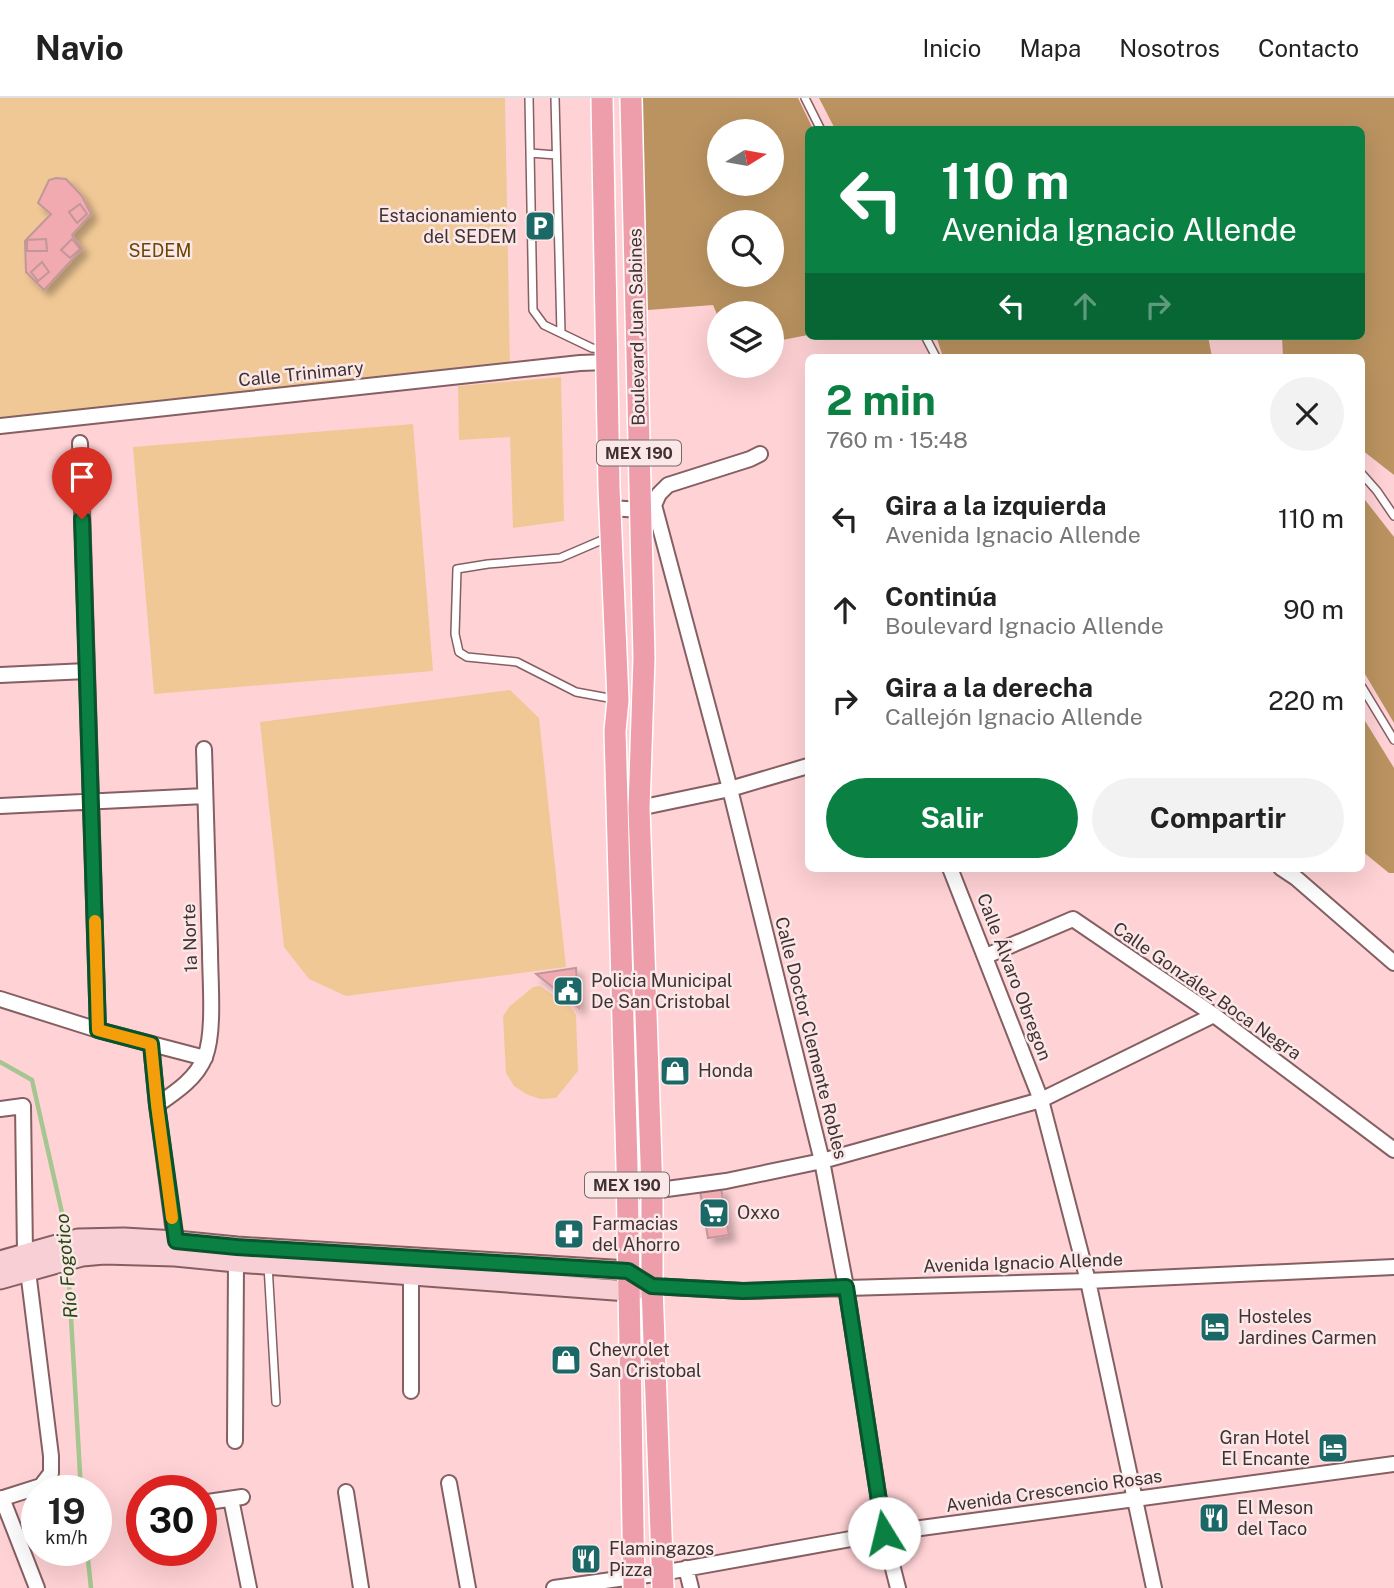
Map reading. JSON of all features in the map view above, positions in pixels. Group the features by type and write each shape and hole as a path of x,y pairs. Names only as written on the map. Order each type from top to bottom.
{"main road":[{"name":"Boulevard Juan Sabines","path":"602,98 610,508 618,700 615,731 627,1190"},
{"name":"Boulevard Juan Sabines","path":"631,98 648,508 639,808"},
{"name":"MEX 190","path":"639,808 663,1580"},
{"name":"MEX 190","path":"627,1190 634,1582"},
{"path":"0,1279 32,1261 124,1238 236,1262 411,1274 628,1281"},
{"path":"176,1248 237,1247 628,1281 652,1286"},
{"path":"0,1261 32,1261"}],"street":[{"name":"Calle Trinimary","path":"0,426 580,363 607,356"},
{"path":"80,443 98,1030"},
{"path":"610,508 648,508 668,485 760,454"},
{"name":"Calle Doctor Clemente Robles","path":"648,508 730,789 822,1161 846,1287 884,1533 898,1588"},
{"path":"0,675 87,671"},
{"name":"1a Norte","path":"204,749 211,991 209,1042 205,1058"},
{"path":"639,808 730,789 805,767"},
{"path":"0,806 205,796"},
{"name":"Calle Álvaro Obregon","path":"952,872 1041,1100 1088,1282 1154,1588"},
{"path":"1287,872 1394,964"},
{"name":"Calle González Boca Negra","path":"986,956 1073,919 1214,1015 1394,1150"},
{"path":"0,999 98,1030 205,1058 196,1074 157,1105"},
{"path":"627,1190 652,1191 726,1181 822,1161 1041,1100 1214,1015"},
{"path":"151,1044 176,1248"},
{"path":"0,1108 23,1106 38,1361 51,1456 51,1473 41,1486 1,1498 37,1588"},
{"path":"234,1441 236,1262"},
{"name":"Avenida Ignacio Allende","path":"652,1286 743,1291 1088,1282 1394,1267"},
{"path":"411,1274 411,1391"},
{"name":"Avenida Crescencio Rosas","path":"554,1588 663,1580 686,1568 884,1533 1394,1464"},
{"path":"449,1483 468,1588"},
{"path":"346,1492 360,1588"},
{"path":"217,1501 236,1498 249,1588"},
{"path":"686,1568 691,1588"}],"lane":[{"path":"529,98 533,310 544,325 607,356"},
{"path":"555,98 561,333"},
{"path":"805,98 819,126"},
{"path":"530,153 556,155"},
{"path":"1365,477 1394,516"},
{"path":"611,536 560,558 457,569 455,634 459,652 467,657 517,662 576,692 618,700"},
{"path":"1365,692 1394,740"},
{"path":"268,1264 276,1402"}],"green space":[{"name":"SEDEM","path":"0,98 505,98 510,369 0,423"},
{"path":"561,377 564,521 513,528 510,437 459,440 458,386"},
{"path":"413,424 433,671 154,694 133,447"},
{"path":"510,690 539,718 566,967 346,996 309,979 284,947 260,722"},
{"path":"540,986 571,1008 576,1015 578,1071 556,1098 541,1099 528,1095 514,1086 506,1073 503,1016 510,1006 533,987"}],"shaded area":[{"path":"634,98 798,98 812,126 805,126 805,336 784,340 784,301 707,301 707,305 635,311"},
{"path":"819,98 1394,98 1394,475 1365,452 1365,354 1283,354 1282,340 1365,340 1365,126 833,126"},
{"path":"937,340 1209,340 1211,354 942,354"},
{"path":"1365,500 1394,537 1394,723 1365,674"},
{"path":"1365,721 1394,768 1394,873 1389,873 1365,853"}],"building":[{"path":"66,179 82,196 91,214 72,235 82,249 44,290 26,272 25,241 51,214 38,203 49,180"},
{"path":"80,204 87,214 77,223 69,212"},
{"path":"46,239 47,251 27,251 27,240"},
{"path":"72,239 80,249 70,258 61,250"},
{"path":"42,262 49,272 38,281 31,272"},
{"name":"Policia Municipal De San Cristobal","path":"576,968 579,1008 536,974"},
{"name":"Oxxo","path":"721,1188 729,1235 708,1238 700,1191"}],"waterway":[{"name":"Río Fogotico","path":"0,1062 32,1080 67,1235"},
{"name":"Río Fogotico","path":"68,1265 80,1475"},
{"name":"Río Fogotico","path":"89,1566 91,1588"}],"slow traffic":[{"path":"95,921 98,1030 151,1044 172,1218"}],"place":[{"name":"Estacionamiento del SEDEM","path":"540,226"},
{"name":"Policia Municipal De San Cristobal","path":"568,991"},
{"name":"Honda","path":"675,1071"},
{"name":"Oxxo","path":"714,1213"},
{"name":"Farmacias del Ahorro","path":"569,1234"},
{"name":"Hosteles Jardines Carmen","path":"1215,1327"},
{"name":"Chevrolet San Cristobal","path":"566,1360"},
{"name":"Gran Hotel El Encante","path":"1333,1448"},
{"name":"El Meson del Taco","path":"1214,1518"},
{"name":"Flamingazos Pizza","path":"586,1559"}],"route":[{"path":"82,519 98,1030 151,1044 176,1241 443,1261 628,1271 652,1286 743,1291 846,1287 884,1533"}]}
